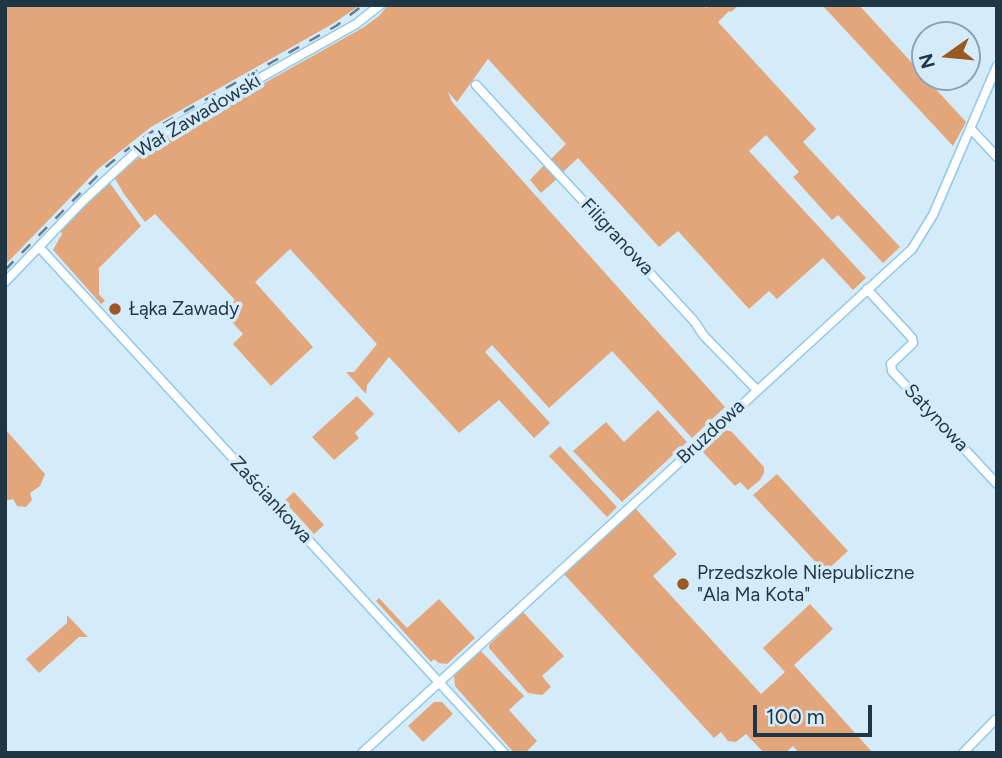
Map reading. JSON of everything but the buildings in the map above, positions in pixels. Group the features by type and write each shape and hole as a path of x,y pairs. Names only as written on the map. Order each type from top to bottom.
{"street":[{"name":"Wał Zawadowski","path":"5,282 108,175 135,153 171,128 347,29 380,5"},
{"name":"Bruzdowa","path":"362,753 918,241 933,215 997,66"},
{"name":"Filigranowa","path":"477,85 694,321 704,336 757,390"},
{"path":"971,129 997,157"},
{"name":"Zaściankowa","path":"39,247 243,473 504,753"},
{"name":"Satynowa","path":"867,289 912,338 912,343 891,364 892,371 997,484"},
{"path":"963,753 995,720"}],"shaded area":[{"path":"5,5 360,5 334,23 151,127 98,169 5,265"},
{"path":"388,5 703,5 706,8 709,5 735,5 737,7 718,22 816,129 803,142 900,247 883,263 838,215 832,220 793,177 799,172 766,135 749,151 866,278 853,290 823,258 777,299 769,291 749,309 678,231 659,247 578,158 562,173 550,160 566,144 488,59 457,102 448,92 452,102 725,407 692,438 612,351 549,408 492,345 485,352 550,423 534,438 499,400 459,433 389,357 367,385 366,394 346,372 354,372 377,344 290,249 255,282 313,347 271,386 233,344 243,334 223,312 235,300 155,214 145,222 114,177 156,144 364,27"},
{"path":"822,5 859,5 911,62 911,91 938,91 966,122 953,146"},
{"path":"545,164 558,178 541,193 530,180"},
{"path":"109,182 141,226 99,268 99,294 105,301 101,304 53,250 61,231"},
{"path":"357,396 374,414 355,433 359,438 334,460 312,437"},
{"path":"658,410 687,442 622,502 573,451 606,422 624,442"},
{"path":"720,428 732,432 764,467 760,480 748,490 740,482 735,486 700,449"},
{"path":"5,429 45,474 40,486 30,493 32,500 26,507 17,506 13,499 5,501"},
{"path":"560,446 617,507 607,517 549,456"},
{"path":"777,474 848,551 825,572 753,495"},
{"path":"294,492 324,525 314,534 284,501"},
{"path":"635,508 677,554 653,576 761,694 785,672 763,648 810,604 833,629 794,665 873,753 799,753 793,746 785,753 764,753 746,734 736,742 728,741 721,732 714,738 564,574"},
{"path":"379,598 407,628 439,599 475,638 447,664 434,659 431,662 376,601"},
{"path":"523,612 564,656 542,676 551,687 542,695 528,693 489,648"},
{"path":"67,615 88,637 79,637 39,673 26,659 67,623"},
{"path":"481,651 524,696 509,710 537,741 525,753 514,753 455,686 454,676"},
{"path":"434,702 442,702 453,714 423,742 408,726"}],"railway":[{"path":"5,270 107,166 134,144 166,122 336,26 363,5"}],"place":[{"name":"Łąka Zawady","path":"115,309"},
{"name":"Przedszkole Niepubliczne \"Ala Ma Kota\"","path":"683,584"}]}
